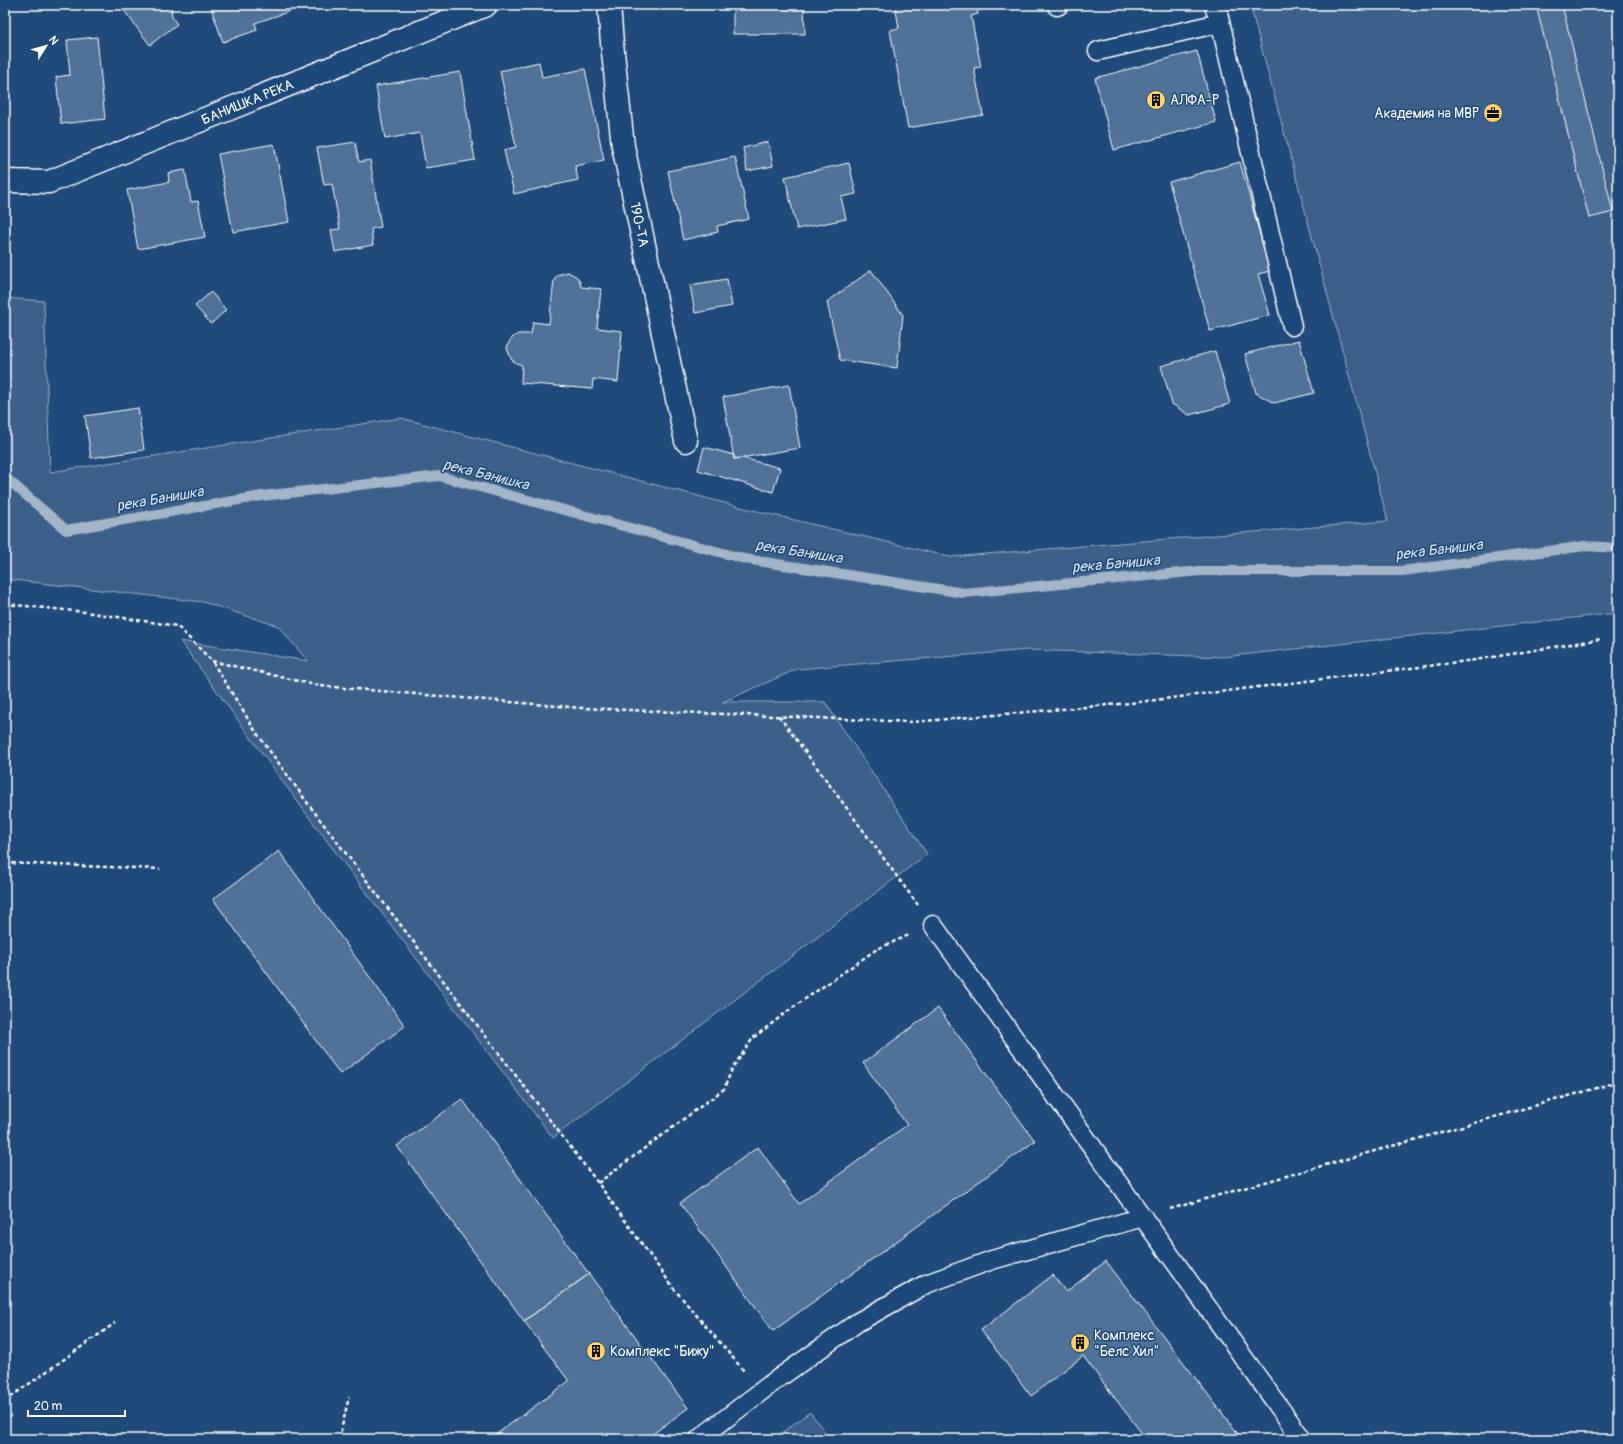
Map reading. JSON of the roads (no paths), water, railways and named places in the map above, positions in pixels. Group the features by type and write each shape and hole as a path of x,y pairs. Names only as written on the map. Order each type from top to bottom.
{"street":[{"name":"БАНИШКА РЕКА","path":"5,181 48,182 486,5"},
{"name":"190-ТА","path":"609,5 623,146 686,441"}],"lane":[{"path":"1098,51 1218,12 1292,326"},
{"path":"933,925 1302,1439"},
{"path":"698,1439 776,1380 858,1322 926,1284 992,1260 1143,1217"}],"waterway":[{"name":"река Банишка","path":"5,477 66,530 262,496 439,476 745,559 964,593 1201,571 1402,571 1585,546 1618,548"}],"place":[{"name":"АЛФА-Р","path":"1156,100"},
{"name":"Академия на МВР","path":"1493,113"},
{"name":"Комплекс \"Белс Хил\"","path":"1080,1343"},
{"name":"Комплекс \"Бижу\"","path":"596,1351"}]}
